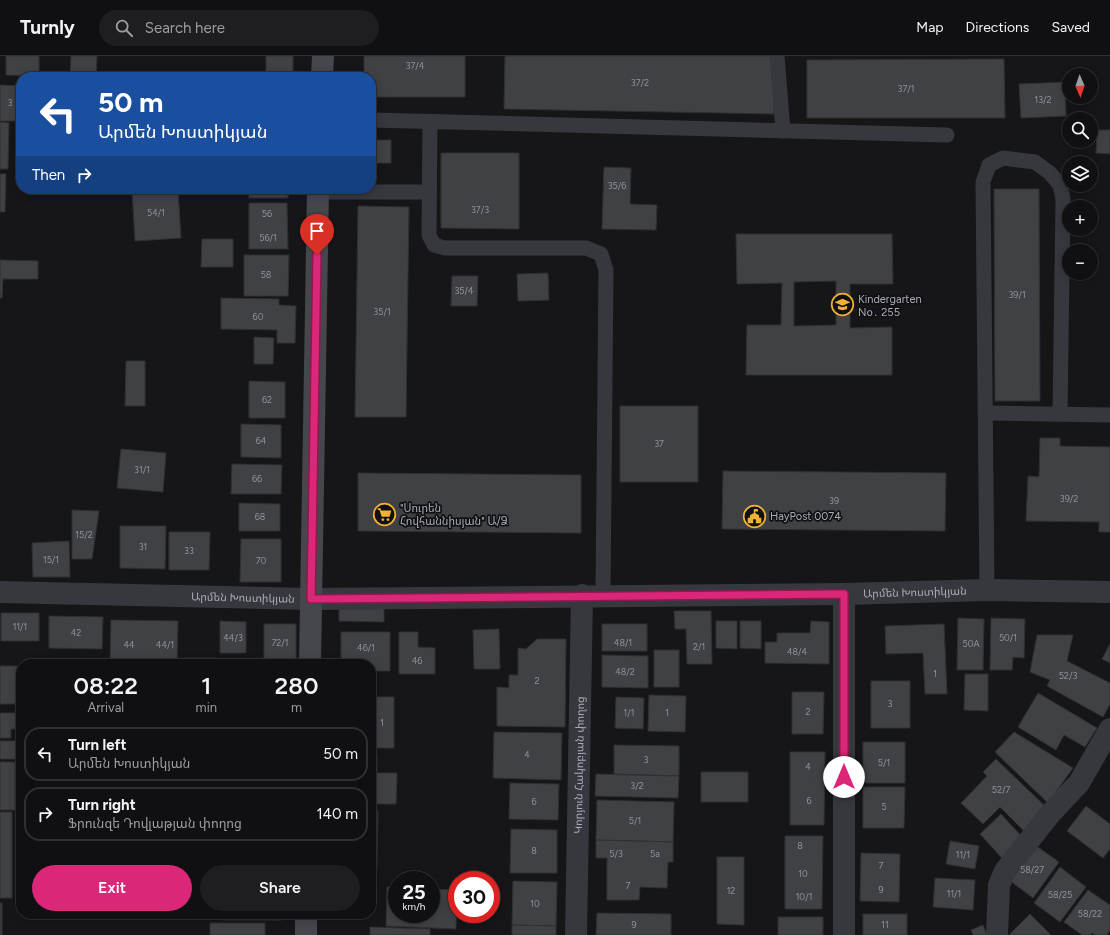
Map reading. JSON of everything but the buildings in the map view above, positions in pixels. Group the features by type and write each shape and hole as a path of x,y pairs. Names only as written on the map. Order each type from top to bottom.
{"street":[{"path":"322,72 323,56"},
{"path":"310,659 318,194"},
{"name":"Արմեն Խոստիկյան","path":"0,592 311,599 593,595 844,594 987,590 1110,592"},
{"path":"844,594 844,935"},
{"name":"Կորյուն Հակոբյան փողոց","path":"576,935 593,595"},
{"path":"996,934 999,885 1005,871 1050,814 1079,783 1110,729"},
{"path":"306,919 306,935"}],"lane":[{"path":"777,56 782,131"},
{"path":"376,120 947,135"},
{"path":"430,122 428,192 429,235 434,245 445,248 586,248 600,254 606,270 593,595"},
{"path":"987,590 983,182 989,165 1003,158 1035,162 1050,174 1060,185 1063,199 1060,414"},
{"path":"376,192 428,192"},
{"path":"986,413 1110,415"}],"place":[{"name":"Kindergarten Nօ․ 255","path":"843,305"},
{"name":"\"Սուրեն Հովհաննիսյան\" Ա/Ձ","path":"385,514"},
{"name":"HayPost 0074","path":"754,516"}],"route":[{"path":"317,255 311,599 582,595 844,594 844,777"}]}
